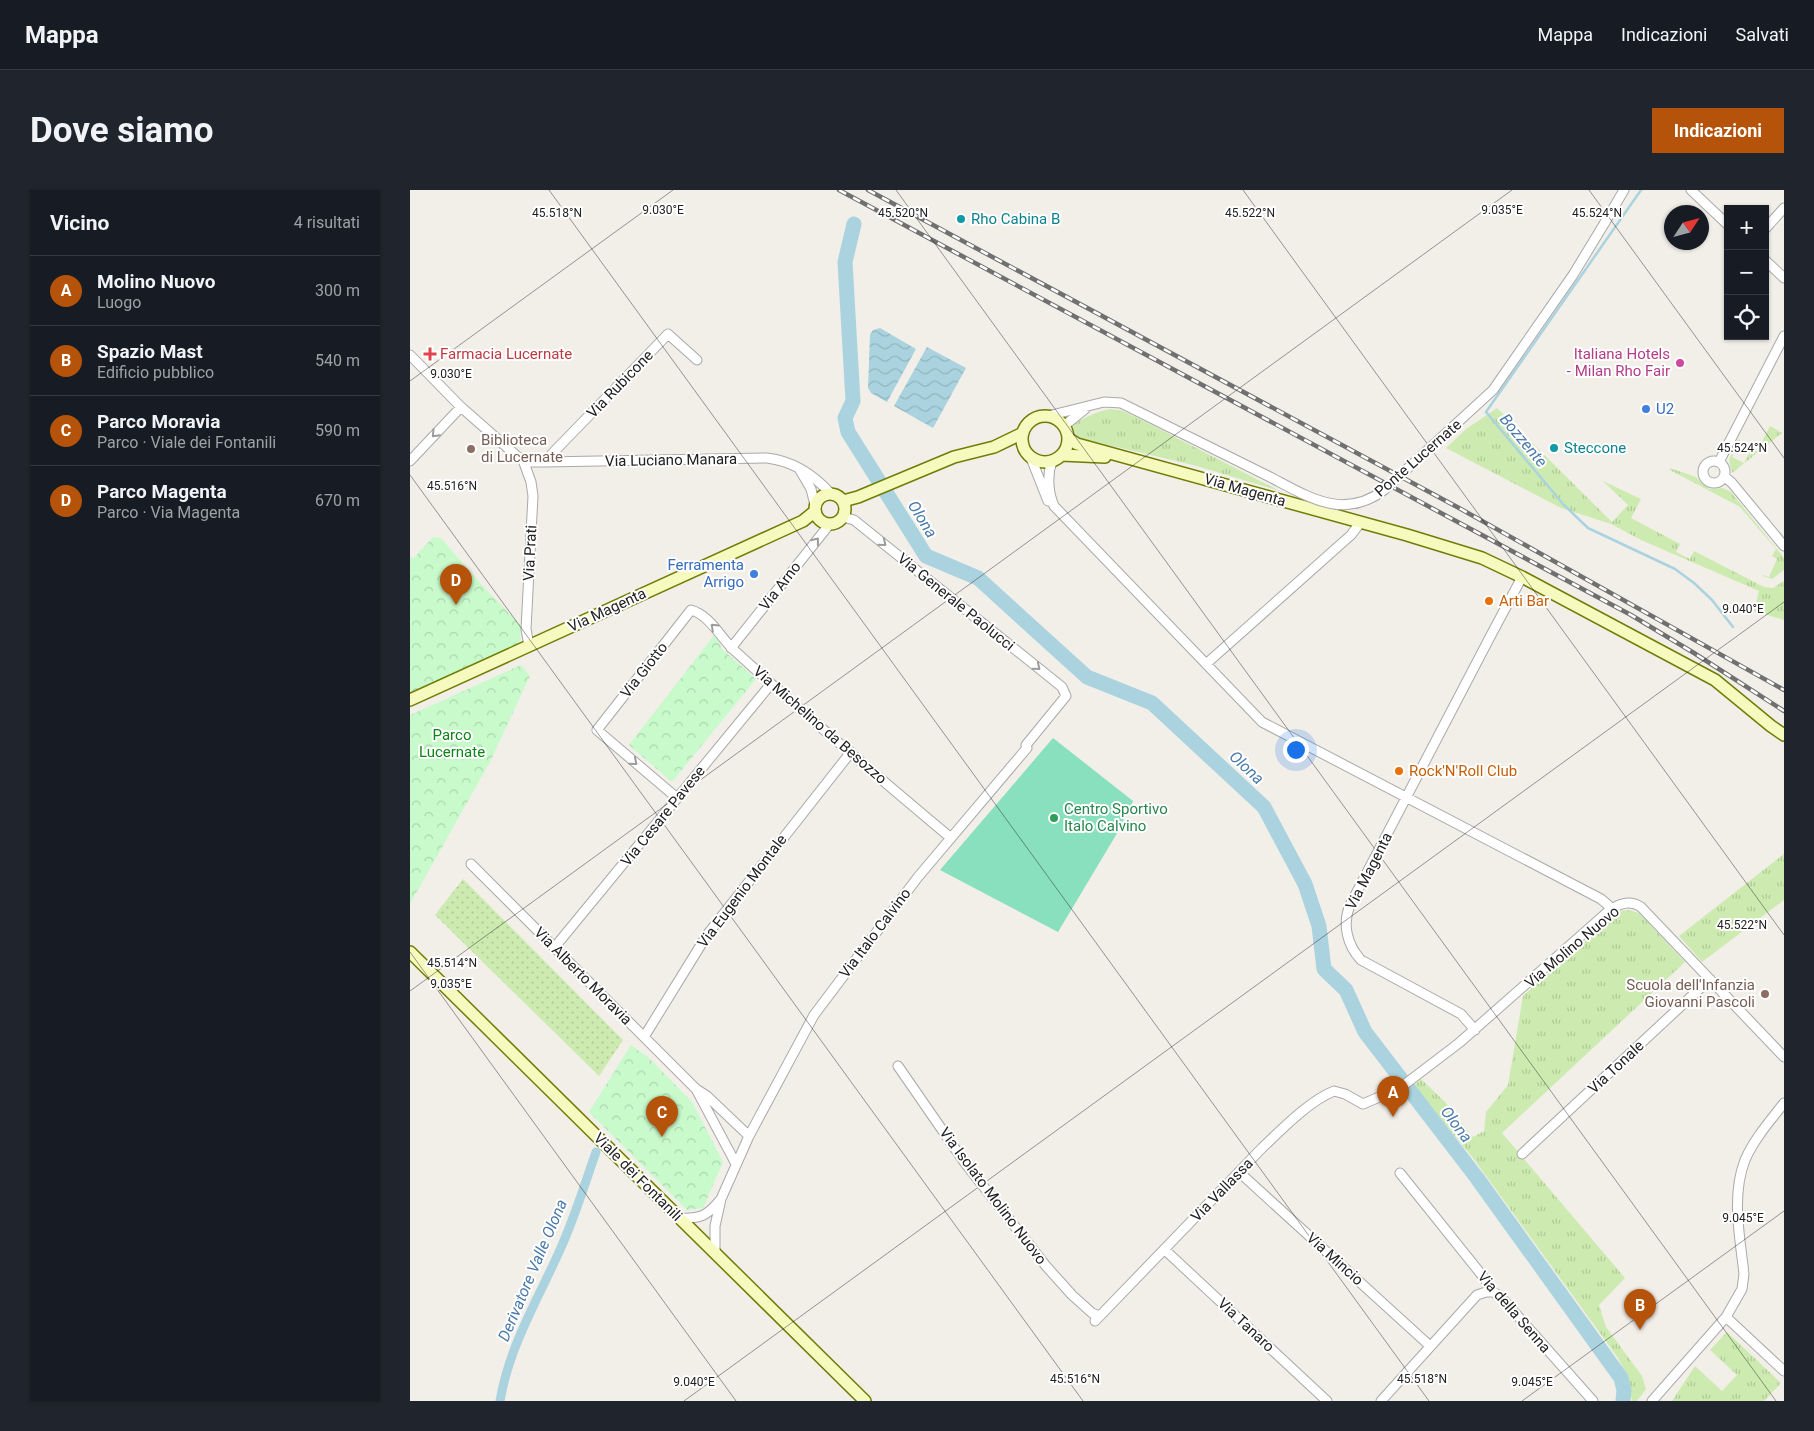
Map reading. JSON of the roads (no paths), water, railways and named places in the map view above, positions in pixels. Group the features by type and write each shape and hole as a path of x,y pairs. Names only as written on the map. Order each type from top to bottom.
{"street":[{"name":"Ponte Lucernate","path":"1048,416 1104,402 1121,403 1320,502 1339,505 1365,501 1384,490 1478,407 1494,390 1573,275 1624,190"},
{"path":"1691,190 1724,221"},
{"path":"1769,225 1784,208"},
{"path":"1769,264 1784,278"},
{"name":"Via Rubicone","path":"542,462 668,334 697,360"},
{"path":"1719,462 1784,336"},
{"path":"410,355 461,406 522,460"},
{"path":"410,462 461,406"},
{"name":"Ponte Lucernate","path":"1064,426 1087,407"},
{"path":"1062,515 1052,508 1045,496 1022,440 1027,425 1040,416 1048,416 1058,420 1064,426 1068,438 1066,449 1050,466 1049,488 1054,506 1262,722 1601,899 1608,905 1610,910"},
{"path":"800,470 810,489 820,516 836,523 844,508 858,496 954,457 994,447 1023,433"},
{"name":"Via Magenta","path":"1068,438 1078,444 1129,459 1183,472 1466,552 1498,565 1715,680 1784,735"},
{"path":"994,447 1028,454 1040,462 1057,458"},
{"name":"Via Luciano Manara","path":"522,460 542,462 767,458 787,463 800,470 805,470 831,494"},
{"name":"Via Magenta","path":"1057,458 1129,459"},
{"name":"Via Prati","path":"522,460 531,482 533,496 526,629 529,646"},
{"path":"1725,477 1720,482 1713,484 1704,478 1703,471 1706,464 1712,461 1719,462 1724,467 1725,477 1784,546"},
{"path":"820,516 822,496 831,494 838,496 844,508"},
{"name":"Via Generale Paolucci","path":"844,508 854,520 1062,687 1066,693"},
{"name":"Via Magenta","path":"410,700 803,521 820,516"},
{"name":"Via Arno","path":"731,648 820,516"},
{"path":"1206,664 1351,535 1360,523"},
{"name":"Via Magenta","path":"1475,1030 1461,1014 1365,963 1357,956 1348,936 1345,922 1347,912 1522,578"},
{"name":"Via Michelino da Besozzo","path":"692,610 696,611 717,630 731,648 771,684 951,838"},
{"name":"Via Giotto","path":"677,798 597,730 692,610"},
{"name":"Via Cesare Pavese","path":"554,948 771,684"},
{"name":"Via Italo Calvino","path":"721,1199 749,1136 814,1015 918,877 1026,748 1026,745 1065,699 1066,693"},
{"name":"Via Eugenio Montale","path":"644,1037 707,935 851,752"},
{"name":"Via Alberto Moravia","path":"471,864 696,1089 707,1096 749,1136"},
{"name":"Via Molino Nuovo","path":"1363,1104 1400,1088 1411,1080 1475,1030 1610,910 1626,903 1636,904 1641,907 1784,1057"},
{"name":"Viale dei Fontanili","path":"410,952 865,1401"},
{"name":"Via Tonale","path":"1522,1154 1710,979"},
{"name":"Via Isolato Molino Nuovo","path":"898,1066 965,1163 1046,1266 1097,1319"},
{"name":"Via Alberto Moravia","path":"696,1089 736,1164"},
{"name":"Via Vallassa","path":"1097,1319 1286,1125 1330,1092 1337,1091 1363,1104"},
{"path":"1652,1401 1726,1317 1737,1300 1743,1284 1744,1274 1737,1201 1739,1180 1746,1160 1759,1136 1784,1103"},
{"name":"Via Mincio","path":"1239,1172 1430,1346"},
{"name":"Via della Senna","path":"1400,1173 1490,1285 1493,1292 1500,1296 1593,1401"},
{"path":"679,1218 700,1218 711,1211 721,1199"},
{"path":"714,1252 715,1226 721,1199"},
{"name":"Via Tanaro","path":"1165,1250 1327,1401"},
{"path":"1380,1401 1477,1295 1493,1292"},
{"path":"1726,1317 1784,1371"}],"water":[{"path":"880,328 916,349 887,402 871,393 868,388 870,335 873,330"},
{"path":"927,347 966,368 933,428 894,406"}],"waterway":[{"name":"Bozzente","path":"1641,190 1486,412 1563,504 1588,528 1675,569 1712,600 1733,627"},
{"name":"Olona","path":"854,224 845,262 853,401 845,418 848,432 926,556 978,578 1087,677 1152,703 1264,807 1305,884 1319,926 1324,969 1346,990 1365,1032 1477,1178 1621,1378 1624,1390 1623,1401"},
{"name":"Derivatore Valle Olona","path":"500,1401 504,1381 517,1343 564,1240 596,1152"}],"railway":[{"path":"839,190 1631,615 1784,711"},
{"path":"868,190 1459,508 1784,690"}],"place":[{"name":"Rho Cabina B","path":"961,219"},
{"name":"Farmacia Lucernate","path":"430,354"},
{"name":"Italiana Hotels - Milan Rho Fair","path":"1680,363"},
{"name":"U2","path":"1646,409"},
{"name":"Steccone","path":"1554,448"},
{"name":"Biblioteca di Lucernate","path":"471,449"},
{"name":"Ferramenta Arrigo","path":"754,574"},
{"name":"Arti Bar","path":"1489,601"},
{"name":"Parco Magenta","path":"456,605"},
{"name":"Rock'N'Roll Club","path":"1399,771"},
{"name":"Centro Sportivo Italo Calvino","path":"1054,818"},
{"name":"Scuola dell'Infanzia Giovanni Pascoli","path":"1765,994"},
{"name":"Molino Nuovo","path":"1393,1117"},
{"name":"Parco Moravia","path":"662,1137"},
{"name":"Spazio Mast","path":"1640,1330"}],"park label":[{"name":"Parco Lucernate","path":"452,744"}]}
